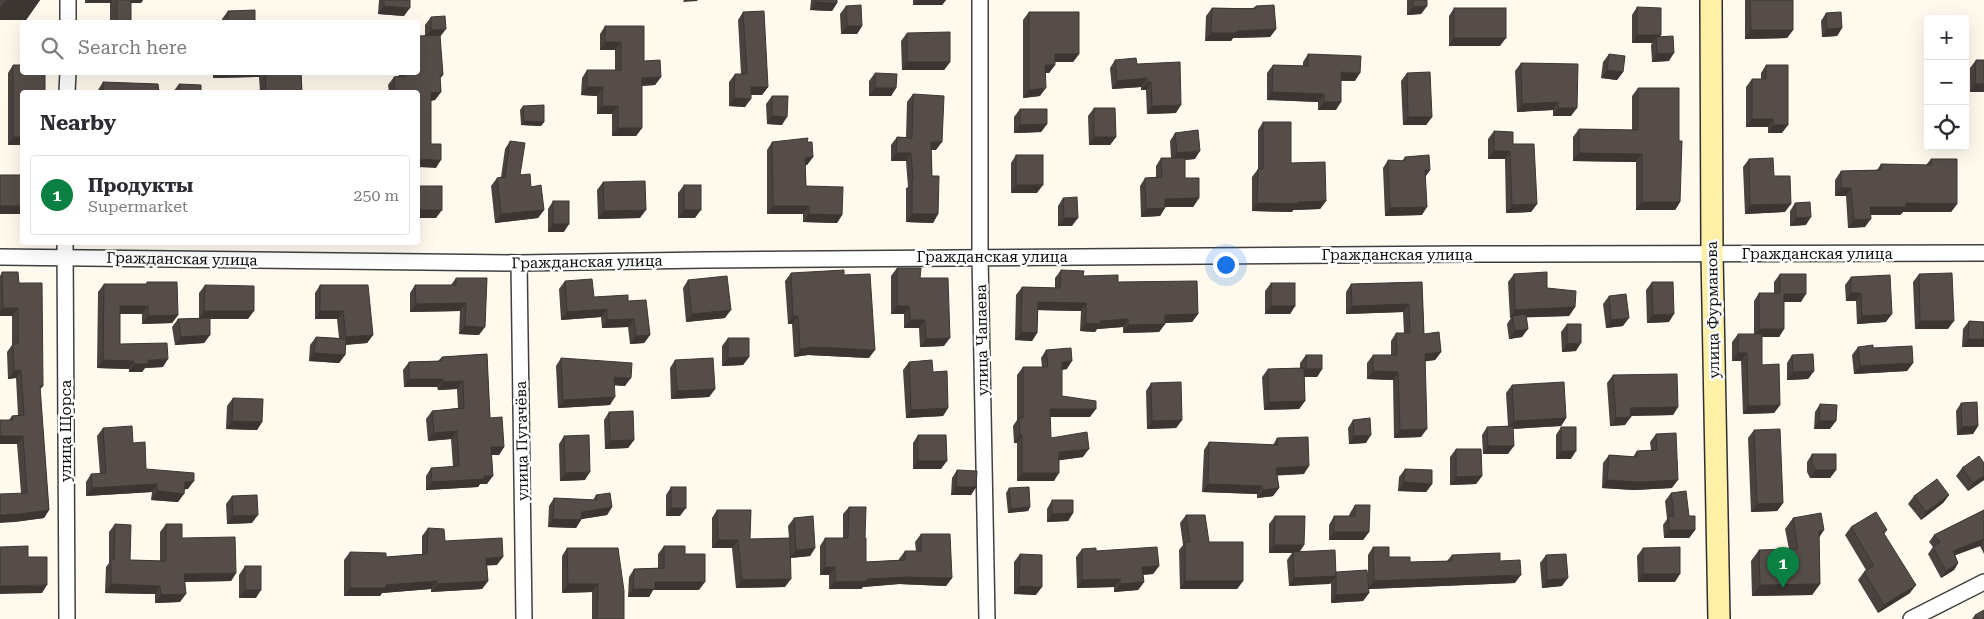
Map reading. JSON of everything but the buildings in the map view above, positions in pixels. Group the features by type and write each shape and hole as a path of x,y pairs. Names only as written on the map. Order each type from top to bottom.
{"street":[{"path":"68,0 68,20"},
{"name":"улица Чапаева","path":"980,0 980,257 987,619"},
{"name":"улица Фурманова","path":"1711,0 1712,254 1719,619"},
{"path":"67,90 68,75"},
{"name":"Гражданская улица","path":"0,257 65,250 520,264 980,257 1984,253"},
{"name":"улица Щорса","path":"65,250 67,619"},
{"name":"улица Пугачёва","path":"520,264 524,619"},
{"path":"1911,619 1984,582"}],"place":[{"name":"Продукты","path":"1783,588"}]}
